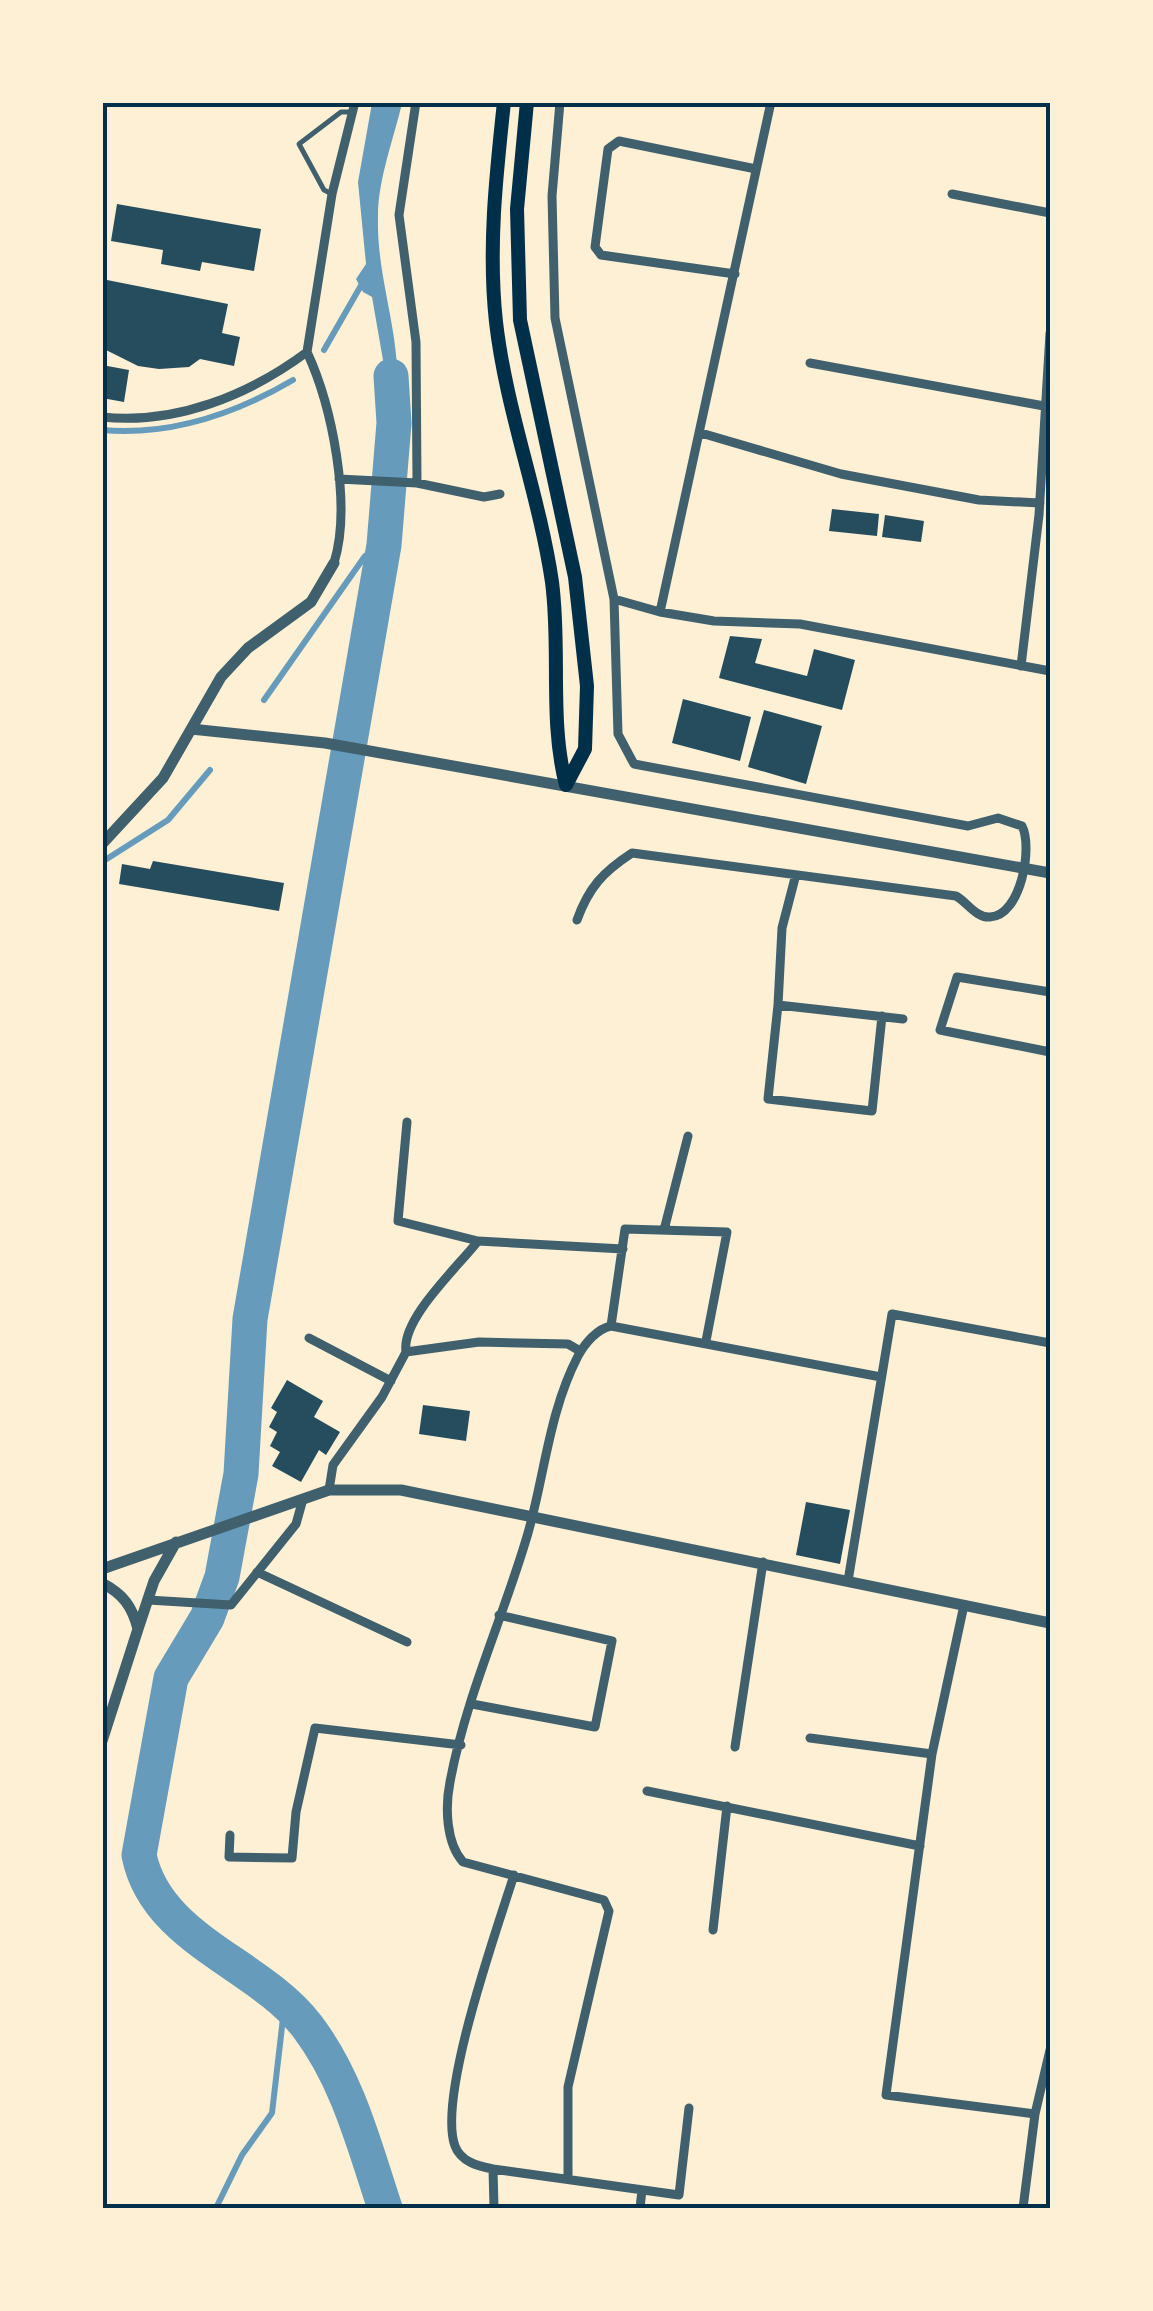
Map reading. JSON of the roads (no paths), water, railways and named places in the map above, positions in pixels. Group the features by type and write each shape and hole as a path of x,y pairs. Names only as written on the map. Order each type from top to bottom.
{"main road":[{"path":"504,102 493,210 496,323 552,579 559,688 556,745 566,785"},
{"path":"527,102 517,209 520,320 574,577 587,686 585,749 566,785"}],"street":[{"path":"413,483 416,342 400,214 416,102"},
{"path":"560,102 552,196 555,318 614,599 618,734 634,764 968,826 998,818 1015,820 1026,834 1010,908 992,917 981,916 956,896 796,878 632,853 600,874 586,894 577,920"},
{"path":"660,612 771,102"},
{"path":"102,844 163,778 233,662 311,602 334,562 341,527 338,479 319,378 307,352 332,194 354,107"},
{"path":"735,274 601,255 595,247 608,149 618,140 756,169"},
{"path":"952,194 1050,213"},
{"path":"1020,666 1039,515 1050,333"},
{"path":"102,417 149,418 188,410 247,391 307,352"},
{"path":"810,363 1044,406"},
{"path":"701,434 840,474 980,500 1040,503"},
{"path":"338,479 413,483 484,497 500,494"},
{"path":"1039,515 1050,517"},
{"path":"614,599 714,621 800,624 1050,671"},
{"path":"191,729 325,743 1050,873"},
{"path":"796,878 782,928 768,1099 872,1111 882,1016"},
{"path":"1050,992 957,976 940,1030 1050,1052"},
{"path":"778,1006 903,1018"},
{"path":"408,1122 398,1221 478,1240 623,1249"},
{"path":"664,1230 688,1136"},
{"path":"611,1326 625,1229 727,1232 706,1341"},
{"path":"329,1490 333,1465 406,1352 404,1340 412,1320 478,1240"},
{"path":"848,1581 892,1314 1050,1343"},
{"path":"568,2178 568,2087 609,1911 604,1900 463,1862 452,1850 448,1798 472,1704 532,1517 540,1466 580,1351 601,1328 611,1326 881,1376"},
{"path":"309,1338 390,1381"},
{"path":"406,1352 479,1342 568,1344 580,1351"},
{"path":"102,1569 214,1526 329,1490 401,1490 1050,1622"},
{"path":"148,1600 231,1606 296,1524 302,1499"},
{"path":"102,1741 148,1600 176,1542"},
{"path":"735,1747 763,1562"},
{"path":"257,1572 407,1642"},
{"path":"102,1583 119,1592 134,1610 138,1629"},
{"path":"964,1605 932,1754 886,2095 1035,2114"},
{"path":"472,1704 595,1727 612,1641 499,1615"},
{"path":"230,1835 229,1857 292,1858 296,1812 315,1728 460,1746"},
{"path":"810,1738 932,1754"},
{"path":"647,1792 920,1846"},
{"path":"712,1930 727,1806"},
{"path":"514,1875 464,2038 454,2101 455,2146 470,2164 492,2169 679,2195 689,2108"},
{"path":"1024,2208 1035,2114 1050,2050"},
{"path":"492,2169 494,2208"},
{"path":"640,2208 642,2190"}],"lane":[{"path":"332,194 324,190 298,144 354,107"}],"water":[{"path":"372,103 402,103 383,173 378,216 397,367 394,423 372,297 363,292 356,279 366,264 358,182"}],"waterway":[{"path":"324,350 363,282"},
{"path":"385,2208 344,2091 307,2026 287,2004 211,1949 166,1909 149,1884 139,1855 171,1678 207,1618 222,1577 241,1474 250,1319 384,545 394,423 391,376"},
{"path":"102,430 152,429 201,420 248,403 293,380"},
{"path":"264,700 365,556 384,545"},
{"path":"102,862 168,820 210,770"},
{"path":"216,2208 242,2155 272,2113 285,2001"}]}
